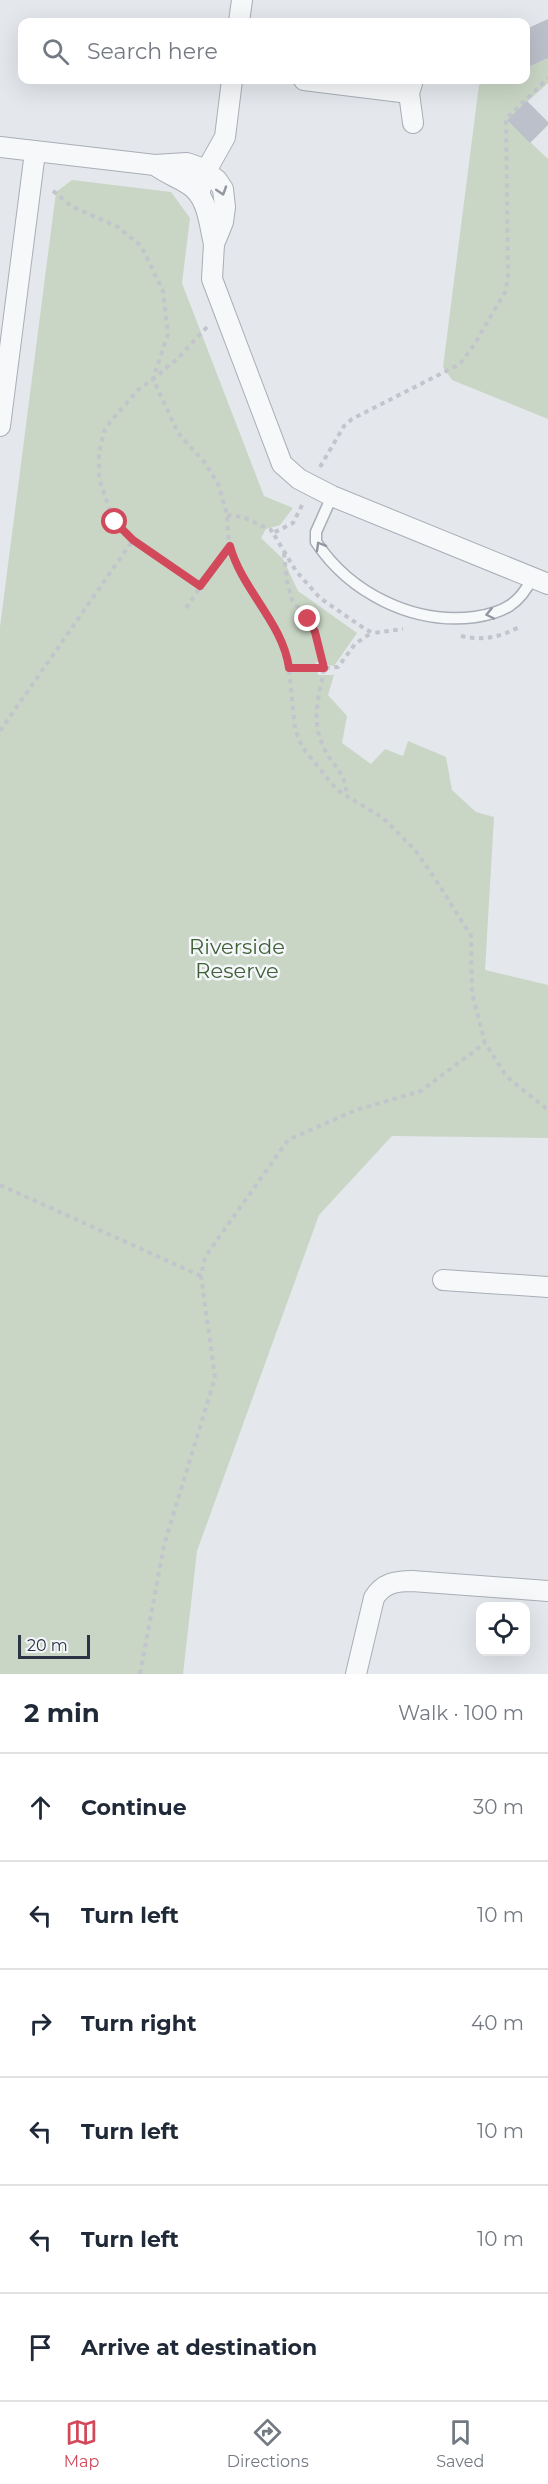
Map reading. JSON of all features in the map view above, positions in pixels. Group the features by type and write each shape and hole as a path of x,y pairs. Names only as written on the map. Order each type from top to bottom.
{"street":[{"path":"240,18 242,0"},
{"path":"199,194 206,171 225,136 232,84"},
{"path":"375,84 411,86 413,123"},
{"path":"0,147 154,165 187,163 206,171 220,182 224,197 223,222 214,244"},
{"path":"0,426 35,152"},
{"path":"154,165 186,182 199,194 205,204 214,244 212,279 282,464 299,479 332,496 540,581"},
{"path":"443,1280 548,1287"},
{"path":"356,1674 374,1598 378,1590 392,1583 412,1581 548,1591"}],"lane":[{"path":"332,496 316,531 317,544 333,564 352,581 398,607 447,618 486,615 502,611 514,604 540,581"}],"path":[{"path":"316,474 344,426 352,419 456,367 474,345 507,284 506,118 548,78"},
{"path":"46,186 71,206 118,227 141,246 149,259 162,291 168,334 153,379 178,433 206,465 219,486 227,515 230,546 245,583 284,648 289,668 292,711 298,739 307,754 337,790 383,818 415,850 434,877 471,936 472,993 485,1043 507,1077 548,1110"},
{"path":"200,586 118,527 99,478 99,453 104,431 110,422 138,390 177,359 209,324"},
{"path":"227,515 243,517 273,533"},
{"path":"0,731 133,540"},
{"path":"186,608 230,546"},
{"path":"284,552 287,581 292,600 313,626 324,668 317,695 318,731 330,758 342,772 347,796"},
{"path":"289,668 338,667 355,644 364,636 373,633"},
{"path":"140,1674 164,1545 216,1378 201,1276 205,1257 288,1140 356,1110 421,1091 485,1043"},
{"path":"0,1185 201,1276"}],"green space":[{"path":"548,58 548,83 507,120 548,159 548,419 452,380 443,367 479,85 530,84 530,66"},
{"name":"Riverside Reserve","path":"72,180 171,192 190,218 182,283 264,496 293,508 280,525 266,529 261,538 283,559 298,591 357,633 334,666 316,662 318,675 334,675 328,695 347,716 342,743 371,764 385,749 403,756 408,741 446,757 452,790 476,812 494,817 485,970 548,985 548,1138 392,1136 319,1215 197,1551 183,1674 0,1674 0,627 56,192"}],"building":[{"path":"548,19 548,58 530,66 530,27"},
{"path":"527,101 548,122 548,125 530,143 507,120"}],"route":[{"path":"115,522 125,534 200,586 230,546 239,572 284,648 289,668 324,668 315,632 308,619"}]}
